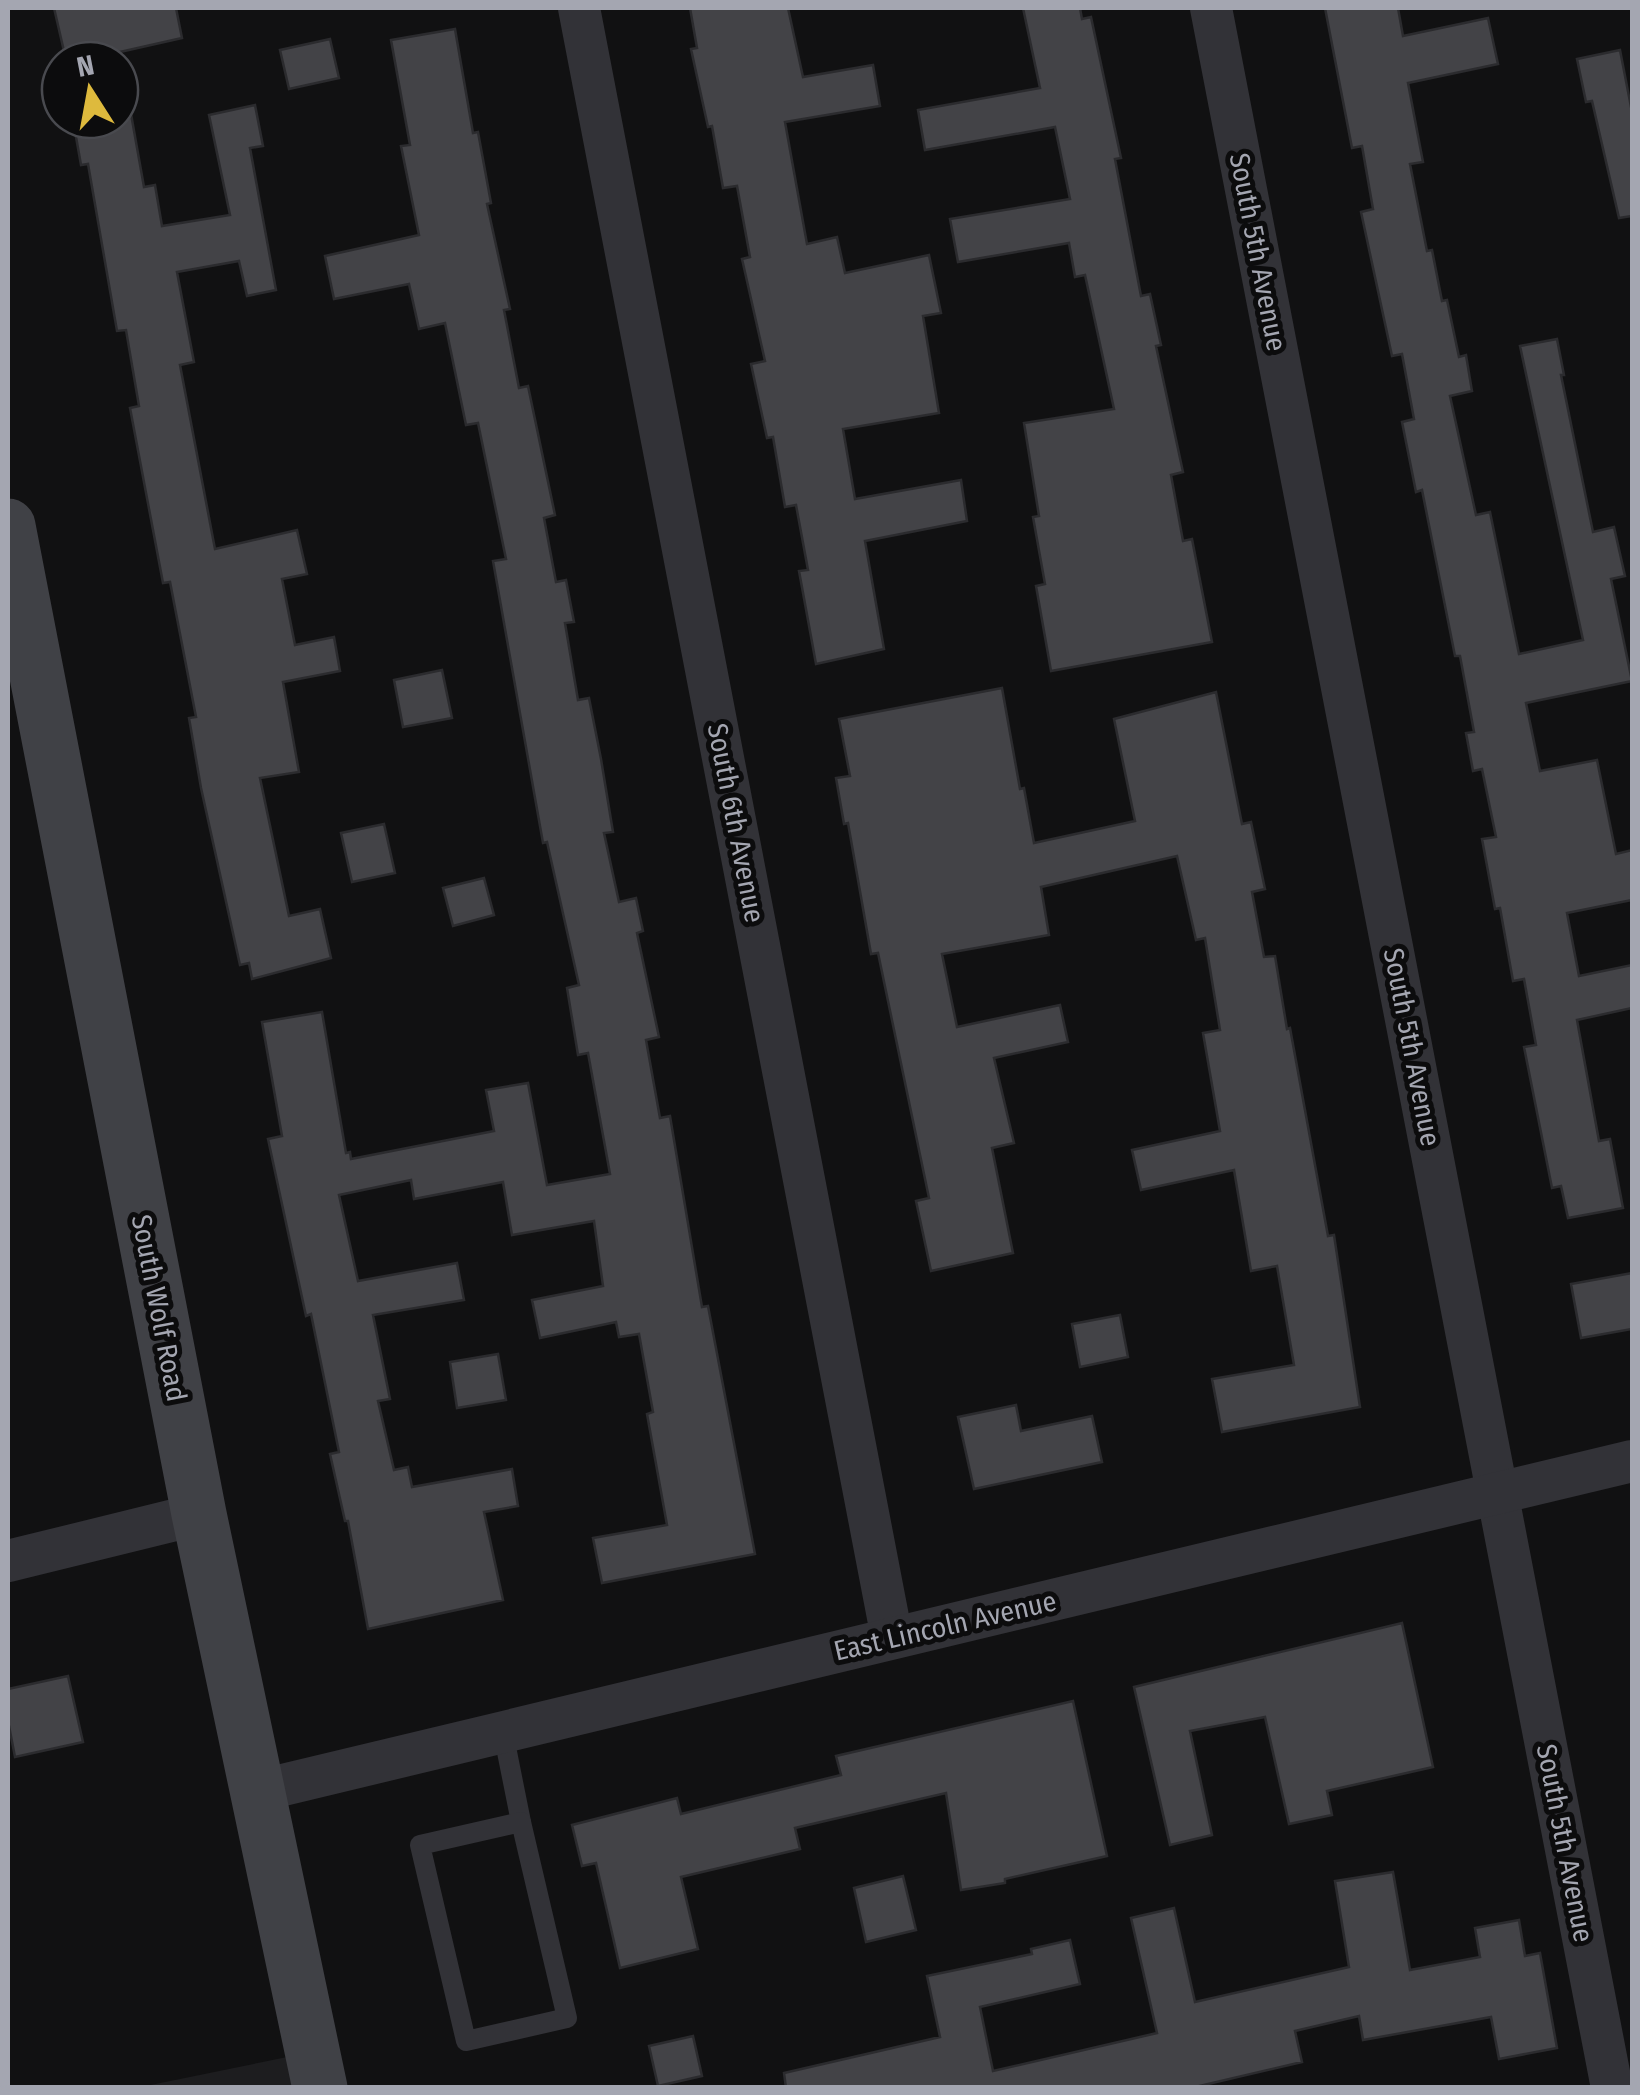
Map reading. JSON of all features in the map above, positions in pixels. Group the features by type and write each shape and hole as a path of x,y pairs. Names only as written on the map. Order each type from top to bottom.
{"main road":[{"name":"South Wolf Road","path":"8,526 200,1514 320,2088"}],"street":[{"name":"South 6th Avenue","path":"579,8 892,1638"},
{"name":"South 5th Avenue","path":"1211,8 1612,2088"},
{"name":"East Lincoln Avenue","path":"258,1791 1632,1461"},
{"path":"8,1561 200,1514"}],"lane":[{"path":"503,1732 567,2018 466,2040 420,1846 521,1822"}],"shaded area":[{"path":"302,2054 308,2088 136,2088"}],"building":[{"path":"54,8 176,8 182,38 140,47 140,40 61,40"},
{"path":"690,8 788,8 803,77 873,65 880,106 785,122 807,244 837,237 845,273 929,255 941,313 923,316 939,413 843,429 855,499 961,480 967,521 865,541 884,649 816,664 799,571 808,570 796,505 785,507 773,437 767,438 751,364 765,361 742,259 750,257 737,186 723,188 712,126 708,127 691,49 697,48"},
{"path":"1023,8 1080,8 1082,19 1091,17 1121,158 1115,159 1141,296 1150,294 1161,345 1156,346 1183,472 1171,475 1183,541 1192,539 1212,642 1051,671 1036,586 1045,584 1033,517 1039,516 1024,423 1114,409 1085,275 1075,277 1069,243 958,262 950,219 1070,199 1055,127 925,150 918,110 1040,88"},
{"path":"1325,8 1398,8 1403,36 1488,18 1498,64 1408,83 1423,162 1410,164 1427,251 1432,250 1459,357 1466,355 1472,391 1450,396 1476,515 1490,512 1519,654 1583,640 1520,346 1557,339 1593,532 1614,527 1625,576 1611,579 1632,681 1526,703 1540,771 1597,760 1616,854 1632,850 1632,900 1567,913 1579,976 1632,965 1632,1008 1577,1020 1599,1141 1610,1139 1623,1208 1568,1218 1561,1186 1552,1188 1524,1047 1536,1045 1524,979 1513,981 1500,908 1495,909 1482,839 1496,837 1482,769 1473,771 1466,733 1474,732 1460,656 1455,656 1422,490 1416,492 1402,422 1414,419 1402,354 1392,356 1361,212 1373,209 1362,146 1352,148"},
{"path":"455,29 510,309 504,310 519,388 528,386 555,515 544,518 556,582 566,580 574,622 565,623 578,700 589,698 601,759 613,832 604,833 619,902 636,898 643,931 637,933 659,1037 646,1040 660,1118 670,1116 702,1307 708,1306 755,1554 602,1583 593,1538 667,1525 647,1414 653,1412 639,1334 619,1337 616,1322 540,1338 532,1300 603,1286 594,1221 512,1235 503,1182 414,1199 411,1180 339,1195 358,1281 457,1263 464,1300 373,1315 390,1399 378,1401 394,1470 408,1467 412,1487 512,1469 518,1506 484,1512 503,1600 368,1629 348,1521 330,1454 339,1452 311,1314 306,1316 268,1139 282,1136 262,1022 322,1012 346,1153 350,1152 351,1159 494,1131 486,1090 528,1083 547,1185 610,1174 588,1053 578,1055 567,988 579,985 547,842 543,843 493,561 506,559 478,423 466,425 445,323 419,329 409,284 334,299 325,256 419,235 401,146 410,145 391,40"},
{"path":"330,39 339,78 289,89 280,50"},
{"path":"1620,50 1632,112 1632,216 1619,218 1592,101 1586,102 1577,59"},
{"path":"255,105 263,146 250,148 276,290 247,296 239,261 177,272 194,362 180,365 215,549 297,530 307,574 282,579 295,645 334,637 340,671 283,682 299,772 260,778 289,916 320,909 331,958 252,979 249,963 240,965 201,788 189,718 196,717 170,582 163,583 130,408 139,406 126,330 117,331 88,164 81,165 77,140 136,140 144,187 155,185 162,226 230,215 209,115"},
{"path":"442,670 452,718 403,727 394,680"},
{"path":"1002,688 1034,843 1135,821 1114,719 1216,692 1242,824 1251,822 1265,889 1252,892 1264,957 1275,956 1328,1236 1334,1235 1360,1407 1222,1432 1212,1379 1294,1365 1277,1266 1251,1271 1234,1170 1141,1190 1132,1150 1220,1131 1203,1033 1220,1030 1205,938 1196,940 1177,856 1041,887 1049,935 942,954 957,1027 1060,1005 1068,1042 994,1058 1014,1143 992,1148 1013,1253 931,1271 916,1201 929,1198 878,953 871,954 836,778 850,776 839,719"},
{"path":"384,824 395,873 352,882 341,833"},
{"path":"484,878 494,915 453,926 443,888"},
{"path":"1632,1273 1632,1329 1581,1338 1571,1284"},
{"path":"1120,1315 1128,1357 1080,1367 1072,1324"},
{"path":"498,1354 506,1400 457,1408 450,1362"},
{"path":"1016,1405 1021,1431 1092,1416 1102,1462 974,1489 958,1417"},
{"path":"1402,1623 1433,1767 1327,1791 1332,1815 1289,1824 1265,1717 1190,1731 1212,1835 1170,1845 1134,1687"},
{"path":"68,1676 83,1742 15,1757 8,1721 8,1689"},
{"path":"1073,1701 1107,1856 1005,1879 1005,1883 961,1890 946,1793 795,1828 800,1849 681,1877 698,1949 620,1968 596,1863 582,1866 572,1825 677,1798 681,1814 841,1775 836,1756"},
{"path":"1393,1872 1410,1970 1480,1957 1475,1928 1519,1920 1525,1956 1540,1953 1557,2048 1499,2059 1491,2017 1363,2040 1359,2016 1295,2031 1302,2062 1191,2088 786,2088 784,2073 940,2037 927,1976 1032,1954 1031,1949 1070,1940 1080,1984 980,2007 993,2071 1157,2033 1131,1918 1174,1908 1195,2002 1349,1967 1335,1881"},
{"path":"903,1876 916,1930 866,1942 854,1888"},
{"path":"693,2036 702,2076 658,2086 649,2046"}]}
